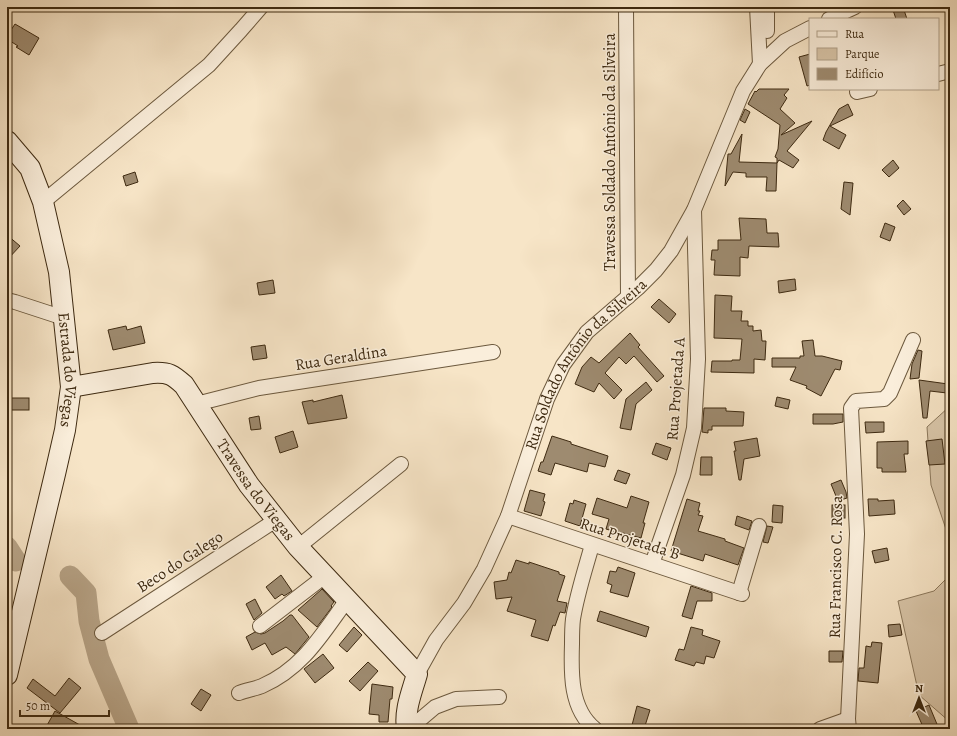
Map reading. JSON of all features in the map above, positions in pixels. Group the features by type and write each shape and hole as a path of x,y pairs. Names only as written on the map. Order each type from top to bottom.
{"street":[{"path":"43,202 209,65 242,30 261,7"},
{"name":"Travessa Soldado Antônio da Silveira","path":"626,7 628,297"},
{"path":"757,7 764,60"},
{"path":"764,60 767,7"},
{"path":"831,18 855,7"},
{"name":"Rua Soldado Antônio da Silveira","path":"408,729 406,722 408,704 417,674 436,640 464,603 484,569 508,516 547,399 562,365 587,332 628,297 656,270 671,251 694,210 744,90 764,60 785,41 809,29"},
{"path":"939,74 950,71"},
{"name":"Estrada do Viegas","path":"7,141 30,168 43,202 58,272 71,387 55,474 7,675"},
{"name":"Rua Projetada A","path":"652,564 683,476 694,428 698,359 694,210"},
{"path":"7,300 64,318"},
{"name":"Rua Francisco C. Rosa","path":"848,724 857,534 851,408 856,401 884,399 890,393 913,340"},
{"name":"Rua Geraldina","path":"196,404 259,388 493,352"},
{"name":"Travessa do Viegas","path":"71,387 153,372 165,372 174,376 184,386 249,485 298,547 417,674"},
{"path":"298,547 401,464"},
{"name":"Rua Projetada B","path":"508,516 740,594 759,526"},
{"name":"Beco do Galego","path":"102,633 276,520"},
{"path":"592,545 573,620 571,671 575,695 582,713 595,729"},
{"path":"260,626 325,576"},
{"path":"238,693 262,686 290,669 308,654 347,600"},
{"path":"408,729 436,707 456,699 499,697"},
{"path":"820,729 848,724"}],"green space":[{"path":"950,406 950,541 931,485 927,427"},
{"path":"950,575 950,722 919,695 898,601 934,591"}],"building":[{"path":"903,7 907,18 896,18 893,10"},
{"path":"15,24 39,38 29,55 7,39 7,36"},
{"path":"809,54 809,85 807,86 799,57"},
{"path":"759,89 789,89 784,95 787,98 780,109 795,123 781,135 812,121 787,151 799,160 793,168 779,160 777,163 777,158 775,157 778,149 780,125 748,104 755,91 756,92"},
{"path":"848,104 853,115 830,126 846,135 839,149 823,140 826,132 839,109"},
{"path":"745,109 750,112 745,123 740,120"},
{"path":"742,134 739,162 777,163 776,191 766,191 767,177 746,177 746,173 733,172 725,186 728,154 731,154"},
{"path":"893,160 899,168 889,177 882,170"},
{"path":"135,172 138,182 126,186 123,176"},
{"path":"844,182 853,183 850,215 841,209"},
{"path":"903,200 911,209 904,215 897,206"},
{"path":"739,218 766,219 767,233 778,233 779,247 749,246 748,258 740,257 740,276 714,275 715,260 711,260 712,250 718,250 718,240 741,240"},
{"path":"885,223 895,227 890,241 880,237"},
{"path":"7,235 20,246 7,260"},
{"path":"795,279 796,290 779,293 778,281"},
{"path":"273,280 275,293 259,295 257,283"},
{"path":"715,295 732,296 731,311 742,311 741,321 748,321 748,326 753,326 753,331 761,330 762,341 766,341 765,360 754,359 754,373 711,372 712,361 740,360 742,339 714,338"},
{"path":"659,299 676,314 669,323 651,307"},
{"path":"126,326 127,330 141,326 145,343 113,350 108,330"},
{"path":"630,333 640,345 638,347 664,376 657,382 634,356 626,364 619,357 605,373 622,390 614,399 599,383 594,392 575,384 582,367 591,357 599,363"},
{"path":"813,340 815,356 822,356 842,361 840,370 835,369 821,396 806,388 807,386 790,380 796,367 772,367 772,358 800,358 800,356 804,356 802,341"},
{"path":"265,345 267,358 253,360 251,347"},
{"path":"918,350 922,351 919,378 910,379 912,364"},
{"path":"919,380 948,384 947,393 930,391 927,418 923,418"},
{"path":"646,382 652,390 636,404 631,430 620,428 626,399"},
{"path":"342,395 347,418 308,424 302,402 313,400 313,402"},
{"path":"777,397 790,400 788,409 775,406"},
{"path":"7,398 29,398 29,410 7,410"},
{"path":"704,408 726,408 726,411 744,412 743,426 712,426 712,430 708,430 708,433 702,432"},
{"path":"813,414 843,414 843,422 833,424 813,424"},
{"path":"259,416 261,429 251,430 249,418"},
{"path":"865,422 884,422 884,432 866,433"},
{"path":"293,431 298,447 280,453 275,437"},
{"path":"552,436 608,456 605,467 589,463 587,472 555,463 551,475 538,471 541,462 543,462"},
{"path":"757,438 760,456 744,459 741,480 739,480 734,442"},
{"path":"942,439 945,464 929,465 926,441"},
{"path":"908,441 908,454 904,454 906,472 882,472 882,468 877,468 877,442"},
{"path":"656,443 671,448 667,460 652,454"},
{"path":"701,457 712,457 712,475 700,475"},
{"path":"618,470 630,474 626,484 614,480"},
{"path":"841,480 847,498 838,501 831,484"},
{"path":"530,490 545,494 543,501 545,502 541,516 524,511"},
{"path":"631,496 649,502 643,523 645,523 641,538 606,529 609,519 592,514 597,498 627,508"},
{"path":"687,499 700,503 698,511 700,511 698,515 703,516 698,531 725,539 725,541 744,548 738,565 705,554 703,561 671,551"},
{"path":"868,499 878,499 878,501 894,500 895,514 869,516"},
{"path":"574,500 586,504 580,526 565,521 570,503 573,504"},
{"path":"773,505 783,506 782,523 772,522"},
{"path":"832,505 845,505 845,518 832,518"},
{"path":"737,516 752,521 749,530 735,525"},
{"path":"767,526 773,527 768,543 763,542"},
{"path":"887,548 889,560 875,563 872,551"},
{"path":"516,560 529,564 529,562 559,572 559,574 565,576 557,601 567,603 565,613 560,612 555,626 553,625 548,641 531,636 536,620 507,611 512,597 496,599 494,582 507,580 509,572 511,573"},
{"path":"618,567 635,573 628,597 610,592 612,585 607,583 610,571 616,572"},
{"path":"281,575 292,591 284,596 282,594 275,599 266,587"},
{"path":"691,586 712,593 712,601 697,601 692,619 682,616"},
{"path":"322,589 334,602 317,627 298,610"},
{"path":"255,599 262,613 254,620 246,604"},
{"path":"600,611 649,627 646,637 597,621"},
{"path":"292,615 309,637 295,654 286,647 272,655 265,643 252,650 246,637 255,632 261,634 265,633"},
{"path":"900,624 902,635 889,637 888,625"},
{"path":"354,627 362,635 347,652 339,645"},
{"path":"691,627 703,630 702,635 720,641 714,658 706,656 704,664 696,662 694,666 675,660 679,649 684,650"},
{"path":"872,642 882,643 878,683 858,681 859,668 864,668 866,646 871,647"},
{"path":"829,651 843,651 842,662 829,662"},
{"path":"323,654 334,668 315,683 304,669"},
{"path":"368,662 378,671 360,691 349,681"},
{"path":"69,678 81,688 60,713 27,688 33,679 55,696"},
{"path":"372,684 393,687 392,699 390,699 388,722 379,722 379,715 369,714"},
{"path":"201,689 211,695 201,711 191,704"},
{"path":"929,705 939,729 924,729 916,711"},
{"path":"637,706 650,710 644,729 631,729"},
{"path":"55,711 87,729 45,729"}],"waterway":[{"path":"7,547 16,561"},
{"path":"70,576 86,593 89,621 99,659 129,729"}]}
